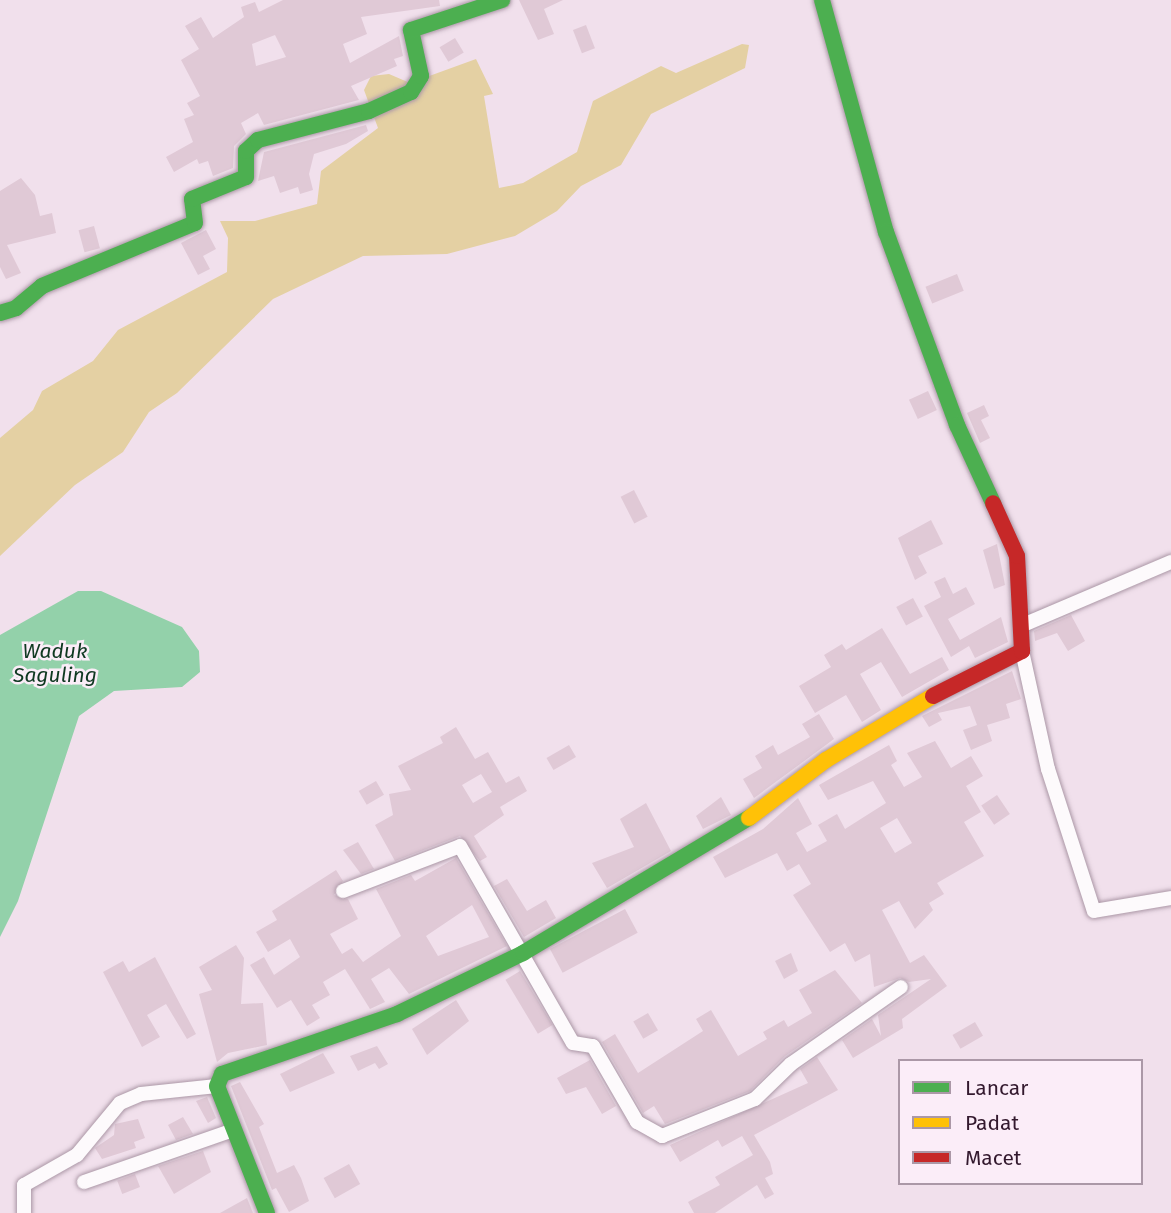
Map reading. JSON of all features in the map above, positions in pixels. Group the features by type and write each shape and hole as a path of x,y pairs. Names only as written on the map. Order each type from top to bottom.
{"street":[{"path":"0,313 16,308 42,286 195,223 192,200 246,177 246,151 258,140 369,111 411,92 421,76 411,30 502,0"},
{"path":"822,0 886,232 944,391 1017,555 1023,625 1022,651 1048,769 1094,911 1171,898"},
{"path":"1023,625 1171,562"},
{"path":"267,1213 217,1086 223,1073 397,1014 523,953 737,827 825,760 915,705 1022,651"},
{"path":"343,891 458,845 523,953 572,1043 593,1046 637,1122 662,1136 755,1099 791,1064 901,987"},
{"path":"24,1213 23,1185 77,1155 120,1102 141,1094 217,1086"},
{"path":"84,1182 233,1130"}],"shaded area":[{"path":"742,44 749,45 745,68 651,114 621,165 581,186 557,211 515,236 447,254 363,256 273,299 177,393 149,412 123,452 75,485 0,556 0,438 33,410 42,391 93,361 118,330 227,272 228,238 220,221 255,221 317,204 321,171 378,128 364,90 371,76 389,74 410,83 476,59 493,94 484,96 499,188 523,183 577,152 593,101 661,66 676,73"}],"water":[{"name":"Waduk Saguling","path":"78,591 101,591 182,627 199,651 200,672 182,687 114,691 79,716 18,901 0,937 0,635"}],"building":[{"path":"283,0 439,0 440,6 361,17 367,34 343,44 350,63 399,36 403,56 394,59 397,66 351,86 359,100 264,125 258,113 241,123 246,134 234,146 233,168 213,176 208,161 199,164 197,159 174,172 166,157 193,142 184,119 194,115 187,103 200,96 181,60 199,49 185,26 201,17 213,38 244,17 241,7 255,2 259,12","holes":["275,35 286,57 256,66 252,44"]},
{"path":"519,0 563,0 544,9 554,34 538,40"},
{"path":"586,25 595,48 582,53 573,30"},
{"path":"455,38 464,53 448,62 440,47"},
{"path":"366,125 368,131 346,144 314,154 309,174 313,190 300,194 298,187 280,193 274,176 258,181 264,152"},
{"path":"21,178 35,195 40,216 52,213 56,233 7,245 21,273 6,279 0,267 0,191"},
{"path":"94,226 100,248 84,252 79,230"},
{"path":"206,230 216,249 203,256 210,269 198,275 181,243"},
{"path":"957,274 964,291 932,303 925,287"},
{"path":"928,391 937,410 918,419 909,400"},
{"path":"984,405 989,416 981,420 990,438 980,443 967,413"},
{"path":"634,490 648,517 634,524 621,497"},
{"path":"931,520 943,544 918,556 927,573 915,580 898,538"},
{"path":"997,544 1005,585 994,589 983,550"},
{"path":"945,577 953,594 966,587 975,604 948,619 960,640 1001,617 1008,642 975,658 969,646 951,657 924,606 941,597 934,582"},
{"path":"913,598 923,617 906,625 896,607"},
{"path":"1071,615 1085,641 1068,651 1057,633 1035,641 1034,631"},
{"path":"882,628 910,674 942,657 949,670 902,697 881,662 860,674 881,710 862,722 846,695 815,713 799,686 831,667 824,655 842,644 846,650"},
{"path":"1012,671 1021,699 1006,704 1010,718 987,725 992,741 971,750 963,730 977,725 970,706 938,713 942,720 929,727 922,716"},
{"path":"819,714 834,739 754,798 743,779 762,768 755,756 773,745 778,755 810,737 802,724"},
{"path":"456,727 475,759 488,752 506,783 519,776 527,791 500,807 504,815 474,836 487,857 480,861 460,836 395,861 375,825 393,815 389,794 411,790 398,766 443,743 440,737","holes":["481,774 492,792 473,803 462,785"]},
{"path":"935,741 951,768 971,756 983,776 966,786 981,812 964,822 984,856 937,883 944,894 929,903 933,910 915,929 899,901 882,910 910,963 924,955 947,986 902,1019 903,1028 853,1058 842,1040 872,1019 881,1036 878,1015 931,979 909,982 900,978 874,987 870,954 855,962 845,943 830,952 793,895 811,884 799,864 787,871 777,853 725,878 713,857 763,829 798,798 812,824 796,833 807,852 827,841 818,825 837,814 845,829 886,803 873,781 828,800 819,785 889,745 897,761 891,765 904,787 922,777 907,753","holes":["897,818 912,843 895,853 880,828"]},
{"path":"569,745 576,757 553,770 546,758"},
{"path":"376,781 384,795 367,805 359,791"},
{"path":"997,795 1010,814 994,825 981,806"},
{"path":"721,797 731,815 703,829 696,816"},
{"path":"646,803 671,851 607,888 592,863 634,847 620,819"},
{"path":"358,842 374,869 361,874 343,850"},
{"path":"456,858 507,946 409,994 389,968 371,979 385,1002 370,1009 345,969 323,982 330,995 312,1005 320,1018 307,1026 291,1000 277,1008 250,965 264,957 274,975 300,957 290,939 268,952 256,932 277,920 272,911 336,870 343,881 334,895 348,899 358,919 330,934 342,954 352,948 363,962 401,936 376,889 411,875 415,881","holes":["472,905 489,937 438,956 426,936"]},
{"path":"507,879 527,911 546,900 556,918 524,937 494,886"},
{"path":"625,909 638,933 563,973 550,949"},
{"path":"236,945 244,958 241,1004 263,1003 267,1045 228,1053 217,1062 199,994 212,990 199,967"},
{"path":"791,953 798,971 784,979 775,961"},
{"path":"155,957 196,1034 187,1039 166,1004 147,1015 160,1037 142,1047 103,972 123,961 129,972"},
{"path":"835,970 862,1003 785,1056 750,1091 665,1124 654,1106 643,1113 602,1042 615,1034 638,1073 703,1031 696,1019 711,1010 738,1056 767,1039 763,1032 784,1020 788,1027 812,1013 799,990"},
{"path":"520,971 552,1025 538,1034 505,980"},
{"path":"456,1000 469,1021 427,1055 412,1029"},
{"path":"648,1013 658,1030 643,1039 633,1021"},
{"path":"975,1022 983,1036 960,1049 952,1035"},
{"path":"377,1046 388,1064 379,1069 375,1063 358,1071 350,1056"},
{"path":"323,1053 335,1073 290,1092 280,1074"},
{"path":"817,1057 838,1090 754,1135 770,1162 773,1174 765,1178 774,1194 765,1199 757,1185 715,1213 694,1213 688,1202 720,1185 715,1177 753,1155 742,1136 722,1147 718,1140 680,1162 670,1145 808,1083 800,1069"},
{"path":"590,1060 616,1106 602,1114 586,1087 566,1094 557,1078"},
{"path":"240,1082 264,1124 259,1127 277,1173 294,1165 301,1178 309,1201 289,1212 276,1188 272,1190 231,1086"},
{"path":"207,1097 216,1118 208,1123 196,1101"},
{"path":"183,1117 193,1134 176,1140 168,1125"},
{"path":"138,1119 145,1138 134,1142 136,1148 102,1159 95,1148 114,1135 115,1124"},
{"path":"203,1151 211,1172 174,1194 158,1166"},
{"path":"349,1164 360,1184 335,1198 324,1178"},
{"path":"135,1174 140,1187 122,1194 117,1181"},
{"path":"247,1198 253,1213 220,1213"}],"traffic: fast":[{"path":"0,313 16,308 42,286 195,223 192,199 246,177 246,151 258,140 369,111 411,92 421,76 411,30 502,0"},
{"path":"822,0 886,232 957,425 993,503"},
{"path":"267,1213 217,1086 222,1074 397,1014 523,953 749,818"}],"traffic: slow":[{"path":"749,818 826,760 933,696"}],"traffic: jam":[{"path":"933,696 1022,651 1017,556 993,503"}]}
